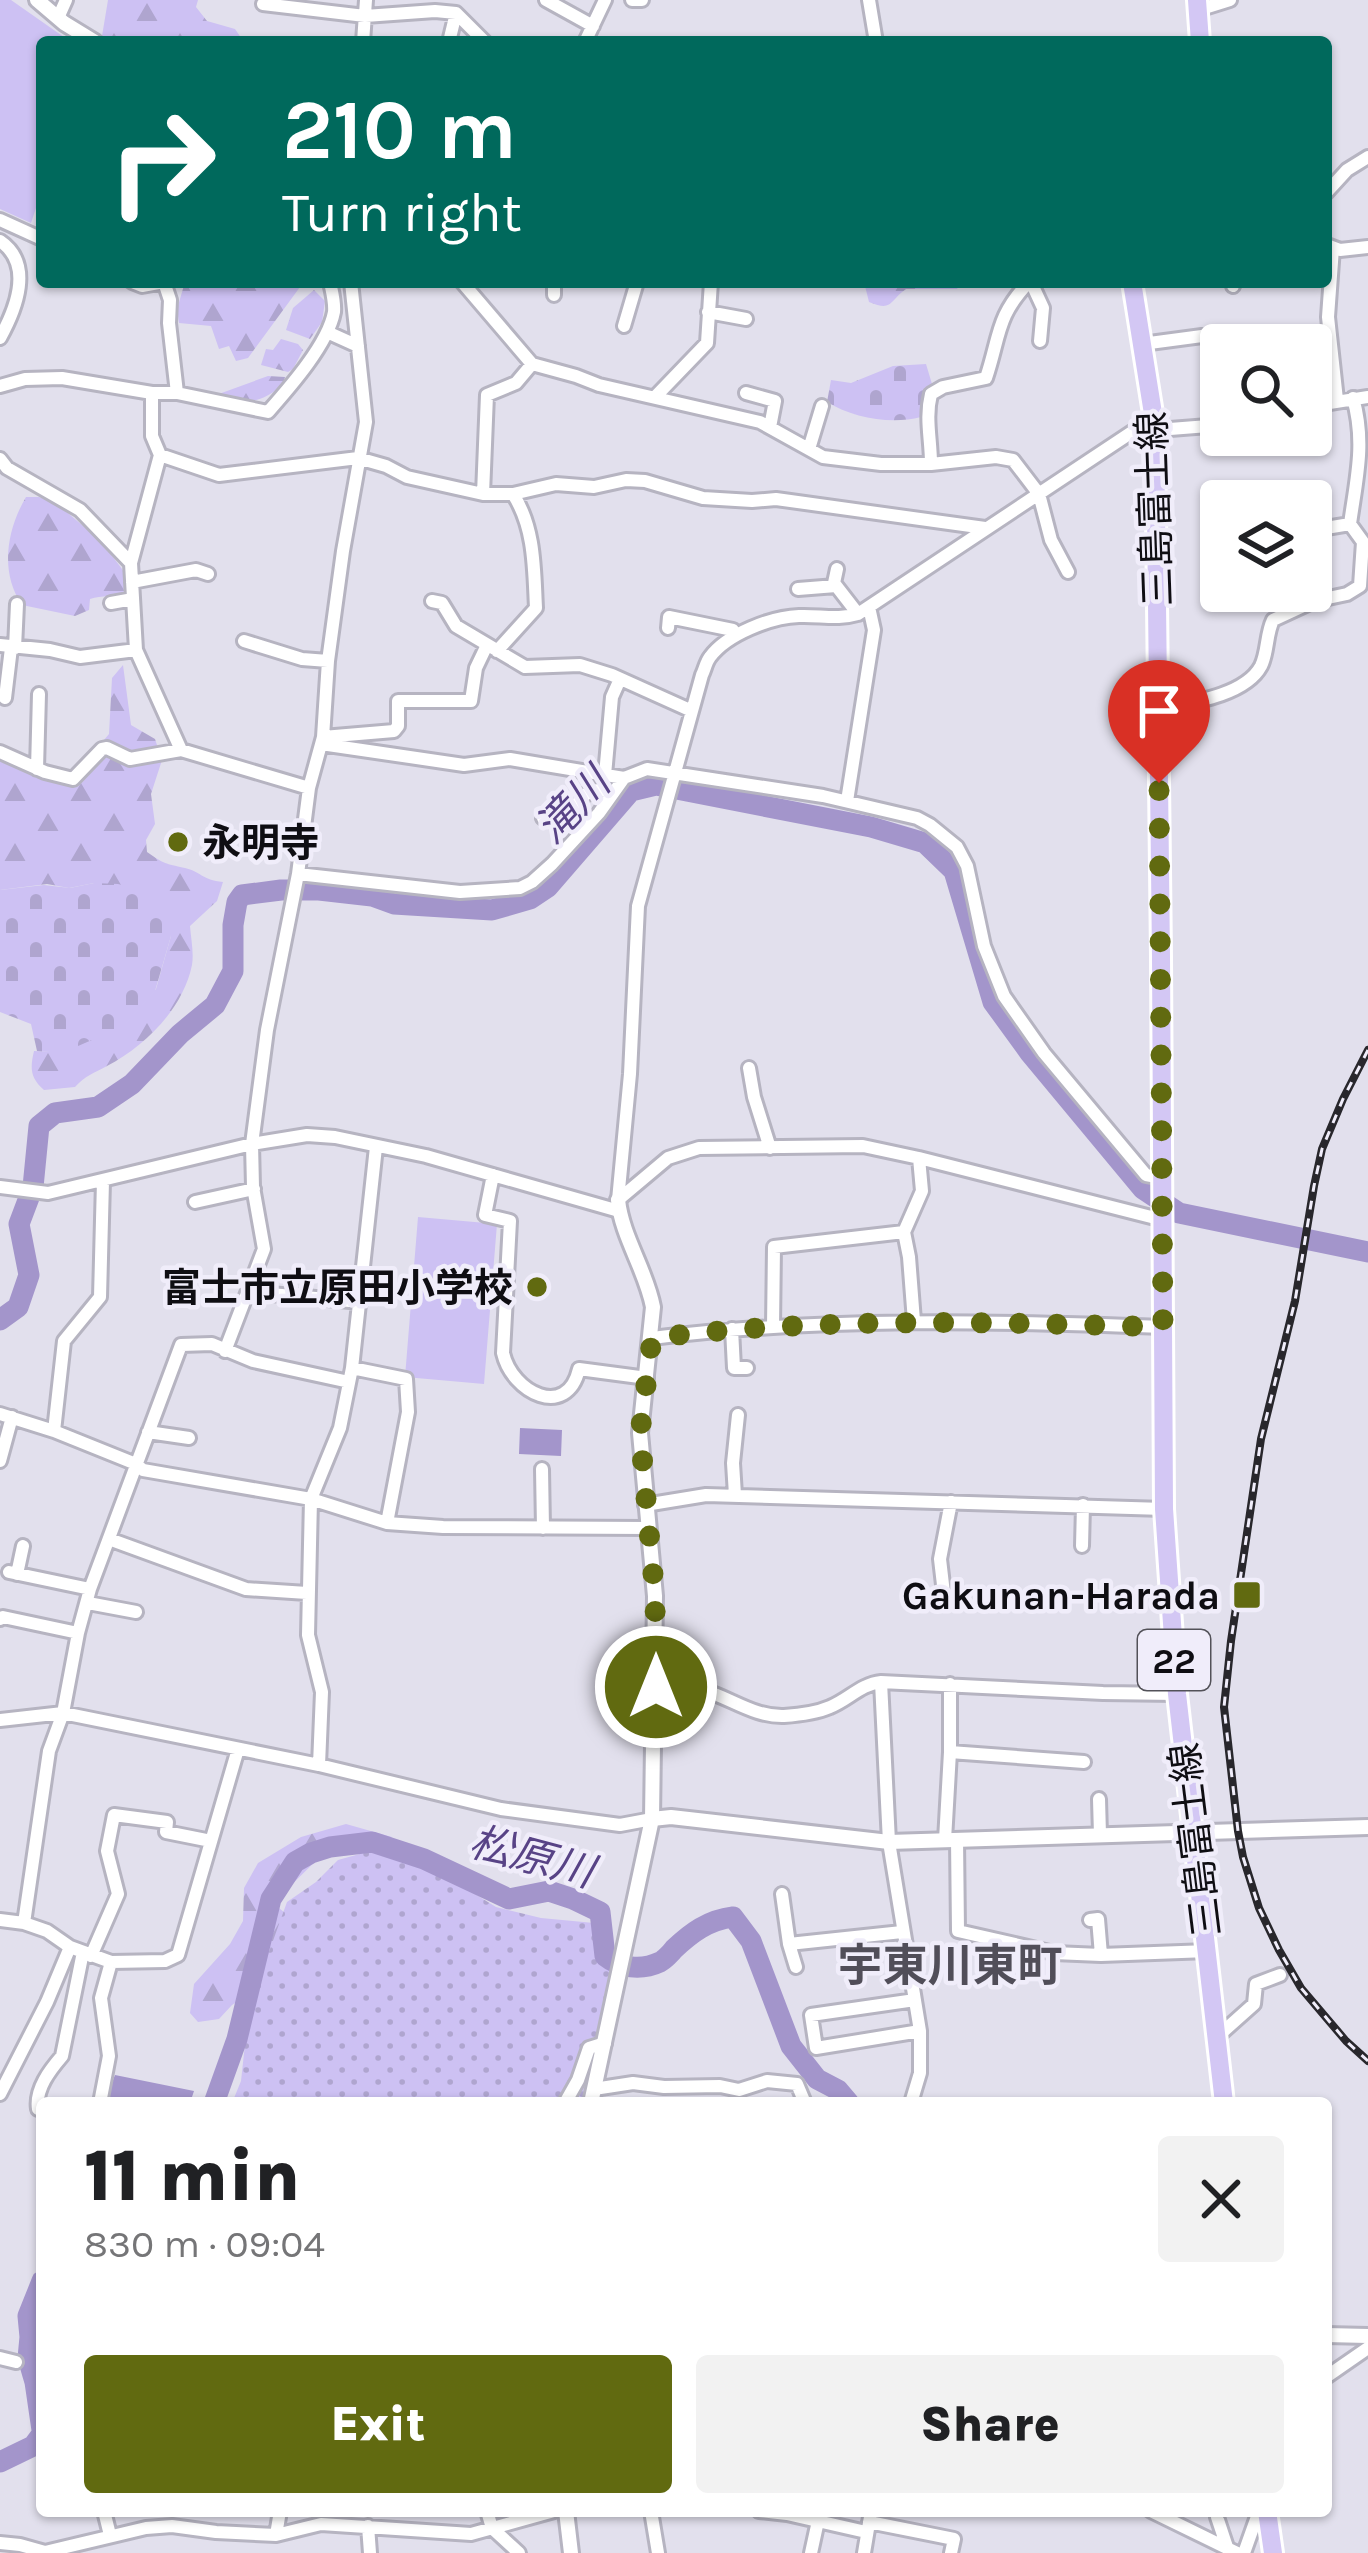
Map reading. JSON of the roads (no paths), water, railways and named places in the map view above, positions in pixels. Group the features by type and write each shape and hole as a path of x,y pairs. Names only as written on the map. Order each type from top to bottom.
{"main road":[{"path":"1197,5 1200,36"},
{"name":"三島富士線","path":"1133,288 1154,430 1164,1510 1177,1694 1223,2097"},
{"path":"1264,2517 1273,2553"}],"street":[{"path":"38,0 86,36"},
{"path":"58,18 65,0"},
{"path":"363,36 366,0"},
{"path":"546,0 593,26"},
{"path":"588,36 605,0"},
{"path":"632,0 642,0"},
{"path":"869,0 874,36"},
{"path":"1197,5 1230,0"},
{"path":"263,4 365,16 455,13 479,36"},
{"path":"450,36 455,13"},
{"path":"1332,186 1368,157"},
{"path":"0,220 36,236"},
{"path":"0,241 16,256 19,293 0,338"},
{"path":"1332,246 1368,247"},
{"path":"166,288 177,392"},
{"path":"0,386 25,379 62,378 152,393 177,392 268,412 327,332 335,308 332,288"},
{"path":"225,1351 264,1249 252,1144 309,788 322,741 343,551 366,422 352,288"},
{"path":"467,288 532,364 599,385 760,422 823,457 881,464 1012,460 1039,494 1051,540 1068,572"},
{"path":"624,326 635,288"},
{"path":"656,396 707,344 710,288"},
{"path":"932,464 926,412 931,394 986,378 1002,318 1024,288"},
{"path":"1033,288 1043,308 1040,341"},
{"path":"1328,288 1336,400"},
{"path":"708,312 746,319"},
{"path":"327,332 358,346"},
{"path":"1142,344 1200,336"},
{"path":"483,494 487,395 516,383 532,364"},
{"path":"152,393 152,436 160,455 131,563 136,650 181,750"},
{"path":"746,393 775,401 770,427"},
{"path":"1158,709 1214,698 1253,678 1263,662 1273,620 1360,586 1363,542 1350,524 1361,464 1360,397 1332,401"},
{"path":"809,449 822,406"},
{"path":"593,2096 652,1819 655,1596 640,1433 653,1307 650,1287 618,1205 638,906 711,654 766,621 793,616 844,619 864,610 1132,432 1200,427"},
{"path":"160,455 219,475 358,458 407,477 483,494 514,494 556,484 594,487 645,481 703,499 776,499 985,528"},
{"path":"0,459 7,468 80,510 131,563"},
{"path":"322,741 394,730 398,701 471,700 476,668 536,608 534,556 524,511 514,494"},
{"path":"1332,527 1350,524"},
{"path":"837,569 834,583 864,610 874,630 847,801"},
{"path":"132,582 196,570 208,574"},
{"path":"798,589 836,586"},
{"path":"111,603 134,599"},
{"path":"432,602 442,603 456,626 525,667 580,665 692,710"},
{"path":"5,698 17,604"},
{"path":"668,628 669,617 733,630"},
{"path":"244,641 302,659 328,661"},
{"path":"9,647 80,657 136,650"},
{"path":"605,775 612,697 620,679"},
{"path":"37,769 39,694"},
{"path":"322,741 464,764 510,759 625,778 647,770 675,773 847,801 917,818 957,847 967,866 984,946 1004,996 1044,1053 1146,1175 1162,1185"},
{"path":"0,752 74,779 102,748 130,759 181,750 309,788"},
{"path":"298,874 460,892 520,888 552,864 625,778"},
{"path":"543,818 564,813 586,791 612,793"},
{"path":"748,1068 770,1148"},
{"path":"7,1188 48,1193 308,1135 426,1156 618,1205"},
{"path":"618,1205 668,1158 699,1148 862,1146 1162,1217"},
{"path":"319,1765 322,1692 308,1635 311,1499 340,1428 351,1375 376,1147"},
{"path":"914,1321 904,1232 922,1191 920,1158"},
{"path":"494,1175 485,1215 510,1221 503,1353 517,1383 529,1393 548,1396 563,1394 575,1384 579,1369 647,1378"},
{"path":"54,1431 64,1342 100,1297 103,1181"},
{"path":"195,1202 254,1189"},
{"path":"773,1327 774,1246 904,1232"},
{"path":"248,1292 361,1302"},
{"path":"652,1338 732,1329 914,1321 1163,1327"},
{"path":"732,1329 734,1368 747,1368"},
{"path":"24,1923 49,1750 63,1713 78,1633 181,1346 212,1344 253,1361 406,1379 409,1412 386,1523"},
{"path":"735,1496 738,1415"},
{"path":"0,1461 6,1416 54,1431 142,1470 311,1499 386,1523 648,1528"},
{"path":"148,1432 188,1438"},
{"path":"542,1469 543,1528"},
{"path":"645,1505 706,1495 1164,1510"},
{"path":"945,1602 940,1559 951,1502"},
{"path":"1082,1546 1083,1505"},
{"path":"109,1539 246,1589 308,1593"},
{"path":"23,1546 13,1573 136,1612"},
{"path":"0,1619 78,1633"},
{"path":"656,1687 707,1691 746,1709 777,1716 831,1707 880,1682 1177,1694"},
{"path":"880,1682 889,1841 920,2031 920,2073 913,2097"},
{"path":"950,1684 951,1839 958,1930 1054,1954 1208,1952"},
{"path":"0,1720 63,1713 319,1765 501,1809 620,1825 671,1816 889,1841 1368,1827"},
{"path":"0,1920 46,1931 111,1962 165,1961 178,1955 238,1749"},
{"path":"950,1752 1084,1762"},
{"path":"1099,1799 1100,1835"},
{"path":"0,2094 47,2002 122,1890 107,1851 114,1815 167,1822 166,1832 211,1841"},
{"path":"782,1894 796,1967"},
{"path":"1090,1920 1098,1919 1101,1955"},
{"path":"789,1944 902,1932"},
{"path":"36,2097 62,2056 82,1952"},
{"path":"101,2097 109,2056 101,1998 111,1962"},
{"path":"1217,2037 1254,2005 1256,1984 1280,1975"},
{"path":"915,2000 811,2015 816,2048 920,2031"},
{"path":"569,2097 589,2048 604,2043"},
{"path":"593,2096 632,2083 719,2086 737,2097 766,2081 784,2081 797,2084 802,2097"},
{"path":"663,2097 664,2087"},
{"path":"700,2097 702,2088"},
{"path":"1332,2335 1368,2336"},
{"path":"1332,2373 1368,2348"},
{"path":"0,2358 16,2362"},
{"path":"106,2517 110,2535"},
{"path":"172,2526 173,2517"},
{"path":"203,2530 205,2517"},
{"path":"275,2535 279,2517"},
{"path":"489,2517 492,2528 519,2553"},
{"path":"0,2543 45,2552 110,2535 172,2526 275,2535 321,2524 470,2534 532,2517"},
{"path":"567,2517 571,2553"},
{"path":"652,2517 658,2553"},
{"path":"791,2517 868,2522 954,2539 951,2553"},
{"path":"1164,2517 1236,2551"},
{"path":"1217,2517 1236,2551"},
{"path":"1236,2551 1259,2517"},
{"path":"811,2553 818,2522"},
{"path":"864,2553 868,2522"},
{"path":"368,2526 370,2553"}],"waterway":[{"name":"滝川","path":"0,1320 18,1307 29,1275 19,1224 33,1187 39,1126 55,1113 98,1107 132,1084 215,1005 233,971 233,925 242,895 319,890 372,896 394,904 492,910 530,899 548,887 631,791 656,785 871,827 925,843 954,871 993,1002 1143,1189 1179,1213 1368,1252"},
{"name":"松原川","path":"216,2097 237,2039 271,1899 295,1862 330,1847 372,1842 424,1859 509,1899 549,1891 600,1912 605,1956 624,1966 660,1962 700,1928 733,1917 751,1941 791,2046 817,2079 844,2097"},
{"name":"松原川","path":"36,2296 28,2316 28,2358 36,2389"},
{"name":"松原川","path":"0,2462 36,2442"}],"railway":[{"path":"1368,1050 1322,1149 1295,1301 1261,1439 1224,1707 1238,1831 1259,1908 1301,1988 1368,2061"}],"place":[{"name":"永明寺","path":"178,842"},
{"name":"富士市立原田小学校","path":"537,1287"},
{"name":"Gakunan-Harada","path":"1247,1595"}],"district":[{"name":"宇東川東町","path":"950,1965"}]}
